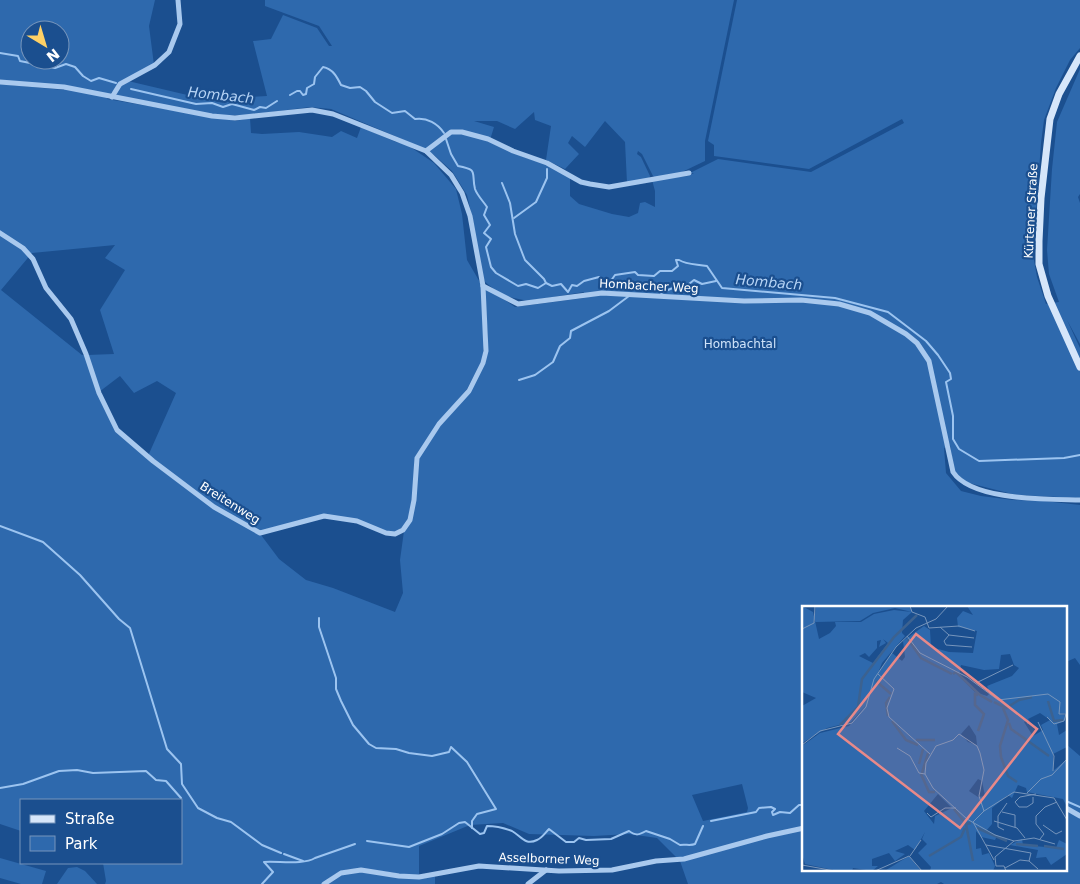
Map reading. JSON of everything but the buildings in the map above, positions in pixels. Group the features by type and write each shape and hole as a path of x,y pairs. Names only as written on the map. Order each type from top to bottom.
{"main road":[{"name":"Kürtener Straße","path":"1080,56 1059,94 1050,119 1041,198 1039,264 1048,296 1080,367"}],"street":[{"path":"112,97 120,84 155,66 169,52 180,24 178,0"},
{"path":"0,82 64,87 212,116 235,118 312,110 322,111 426,151 451,174 462,193 470,216 483,286"},
{"path":"426,151 452,132 462,132 488,139 513,151 547,162 581,182 590,184 609,187 689,173"},
{"name":"Breitenweg","path":"0,233 22,248 33,259 46,288 72,319 84,347 98,393 117,430 152,461 214,507 260,533 324,516 357,521 386,533 395,534 404,530 410,520 413,507 416,458 440,424 469,391 483,363 486,338 483,286"},
{"name":"Hombacher Weg","path":"483,286 518,304 602,293 744,301 802,300 839,304 870,313 906,334 921,348 929,361 951,465 953,472 959,480 970,487 1021,498 1080,500"},
{"path":"1068,809 1080,816"},
{"name":"Asselborner Weg","path":"324,884 340,872 361,870 418,877 479,866 579,871 612,870 656,861 684,859 802,829"},
{"path":"528,884 546,870"}],"green space":[{"name":"Hombachtal","path":"0,0 155,0 149,26 154,65 128,81 200,98 208,99 219,96 242,101 247,97 267,96 253,41 271,39 283,15 317,28 329,46 332,46 319,26 265,6 265,0 734,0 705,141 705,161 682,172 658,179 688,176 694,173 690,173 718,159 811,172 904,123 902,119 809,169 714,156 714,145 708,141 737,0 1080,0 1080,48 1070,60 1056,88 1044,120 1033,255 1037,277 1046,304 1059,302 1049,274 1047,250 1052,169 1057,122 1080,69 1080,194 1078,197 1080,203 1080,344 1067,320 1080,348 1080,498 1016,495 969,483 959,478 954,470 950,445 944,448 946,473 961,491 981,496 1013,500 1080,505 1080,665 1075,658 1068,661 1068,606 802,606 802,872 1068,872 1068,746 1080,756 1080,815 1069,809 1080,817 1080,884 944,884 941,882 937,884 688,884 680,861 657,838 629,834 594,836 529,834 503,823 470,825 419,846 419,876 355,869 339,872 322,884 105,884 103,864 182,864 182,799 20,799 20,831 0,824 0,84 64,90 64,87 0,80","holes":["112,92 117,93 116,97 216,115 249,115 310,107 331,109 416,145 434,155 452,171 467,195 473,221 477,254 485,282 505,296 528,301 584,292 584,298 515,307 484,286 488,338 485,364 470,392 441,425 418,458 415,500 411,520 404,531 400,560 403,593 395,612 333,588 306,580 279,559 261,535 213,508 152,462 116,431 97,393 85,355 82,355 1,290 32,253 115,245 105,258 125,270 100,310 114,354 87,355 99,392 120,376 134,393 157,381 176,393 148,456 214,506 262,532 324,515 357,520 386,533 395,533 403,529 410,520 415,457 439,423 467,389 482,361 485,338 481,284 467,260 462,214 456,189 434,163 406,144 396,142 361,127 357,138 341,131 332,137 299,132 251,133 250,118 236,121 107,99","534,112 535,120 551,126 546,160 565,169 579,154 568,143 572,136 585,147 605,121 625,142 627,183 649,179 650,176 641,157 637,154 638,151 642,154 653,176 656,178 652,180 655,191 655,207 645,202 640,203 638,213 629,217 579,204 570,196 570,176 552,165 518,155 490,140 494,127 474,121 497,121 515,129","742,784 748,808 747,812 703,821 692,795"]},
{"path":"0,858 46,871 42,884 21,884 0,878"},
{"path":"77,867 85,871 97,884 57,884 68,868"},
{"path":"361,871 435,876 435,884 327,884 340,874"}],"waterway":[{"name":"Hombach","path":"0,53 18,56 20,61 55,68 66,64 75,67 83,76 91,81 99,78 116,83"},
{"name":"Hombach","path":"290,95 297,91 300,91 303,95 306,94 307,88 314,84 315,77 323,67 332,71 341,85 350,88 360,87 375,102 392,113 405,111 415,119 424,119 432,122 444,133"},
{"name":"Hombach","path":"131,89 196,104 212,103 223,107 232,104 254,110 260,107 266,108 277,101"},
{"name":"Hombach","path":"446,139 451,154 458,166 472,171 475,189 487,207 484,215 490,225 484,233 491,239 486,247 491,267 496,273 518,286 526,284 538,288 546,283 552,286 561,284 568,292 572,285 577,286 584,281 599,277 608,285 615,275 635,272 638,275 654,276 660,271 672,271 678,266 676,260 679,260 689,264 707,266 722,288 835,298 888,312 926,341 950,373 951,379 946,382 953,416 953,439 959,449 979,461 1064,458 1080,455"},
{"path":"514,218 536,202 547,178 547,169"},
{"path":"502,183 510,203 515,234 525,260 546,283"},
{"path":"661,293 682,284 689,284 694,280 702,284 716,281"},
{"path":"519,380 535,375 553,362 560,346 570,338 571,331 609,311 629,296"},
{"path":"0,526 43,542 80,575 119,619 130,628 167,749 181,764 182,784 198,808 217,818 231,822 262,845 281,853"},
{"path":"319,618 319,627 336,678 336,689 353,725 369,744 376,748 396,749 432,756 449,752 451,747 467,762 496,809 477,814 472,821 472,828"},
{"path":"0,788 23,784 59,771 77,770 93,773 146,771 156,780 166,781 181,798"},
{"path":"1068,802 1080,807"},
{"path":"711,821 756,812 759,808 771,807 775,809 772,812 773,815 780,812 790,813 799,805 802,805"},
{"path":"367,841 409,847 442,834 459,823 465,822 480,834 484,833 487,826 503,828 512,831 523,840 529,842 539,839 549,829 566,842 574,842 579,838 586,840 611,839 629,831 634,834 646,831 670,839 680,845 692,845 695,844 703,826"},
{"path":"262,884 273,872 264,862 310,860 355,844"},
{"path":"284,854 303,861"}]}
